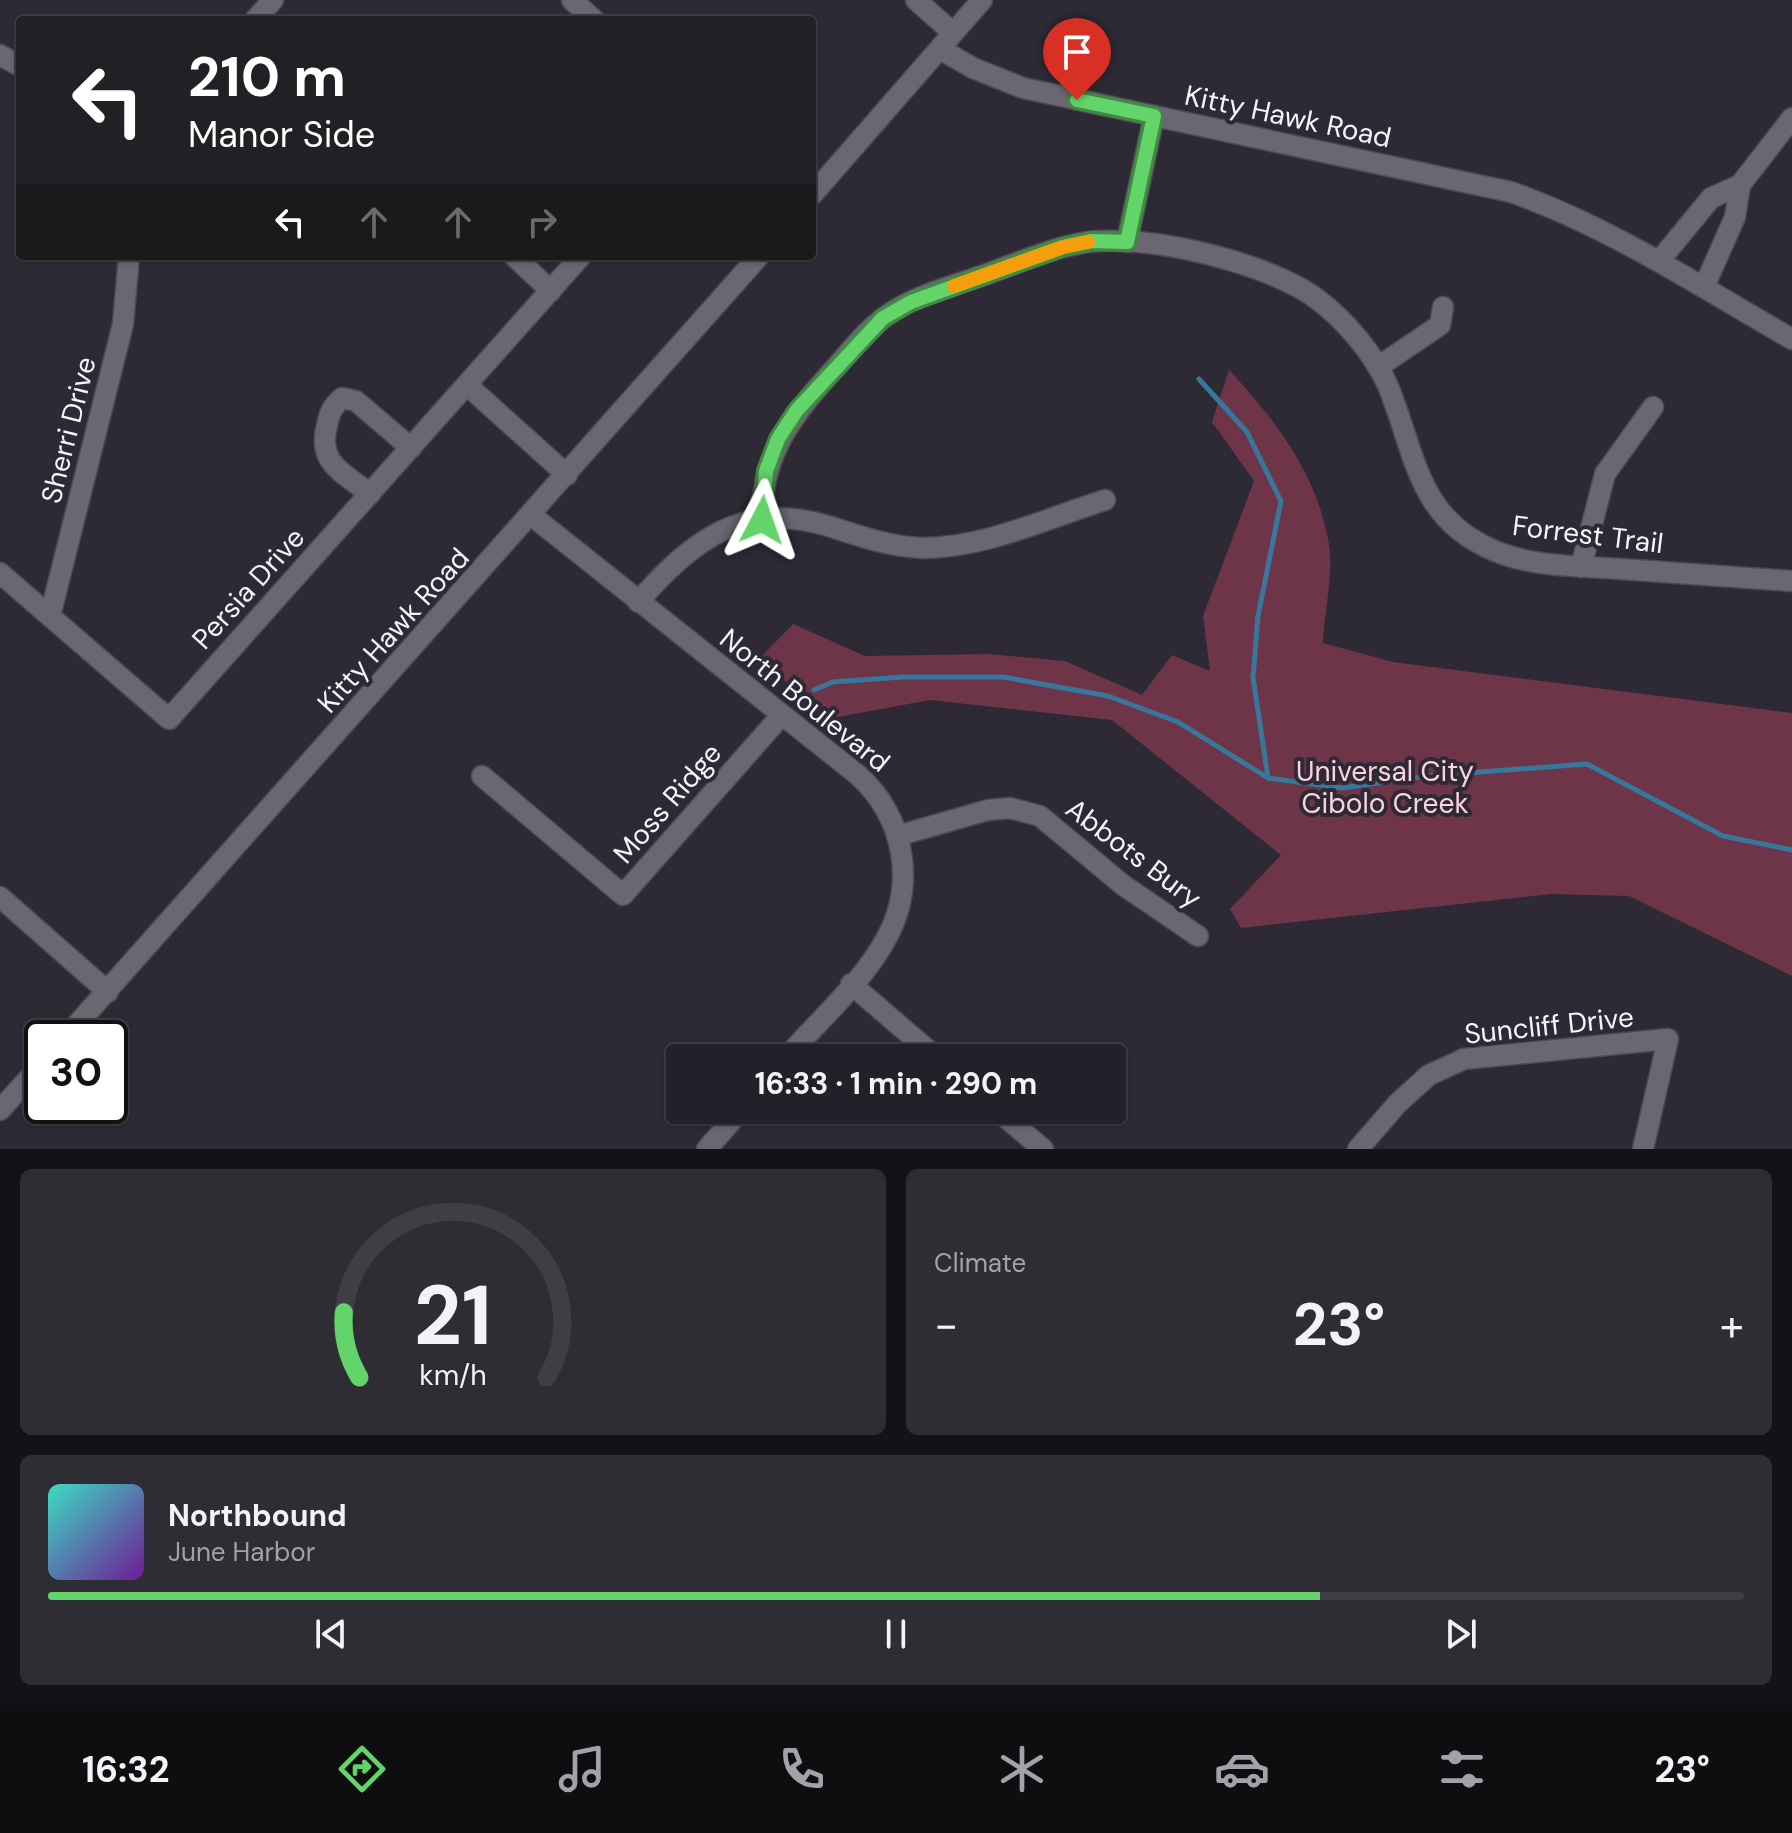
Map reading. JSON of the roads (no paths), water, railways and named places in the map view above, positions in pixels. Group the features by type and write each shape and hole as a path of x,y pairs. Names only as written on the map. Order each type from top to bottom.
{"street":[{"path":"259,16 273,0"},
{"path":"572,0 590,16"},
{"name":"Kitty Hawk Road","path":"916,0 947,41 973,68 1023,88 1511,192 1556,208 1660,260 1792,339"},
{"path":"816,190 982,0"},
{"path":"1127,242 1154,116"},
{"path":"1660,260 1711,198 1740,185 1792,118"},
{"path":"1704,287 1735,217 1740,185"},
{"name":"Forrest Trail","path":"762,520 766,471 778,439 797,410 883,318 911,302 1063,247 1091,241 1127,242 1165,246 1264,270 1317,299 1348,328 1378,367 1419,480 1445,517 1468,537 1495,551 1524,560 1581,567 1792,581"},
{"name":"Sherri Drive","path":"50,616 123,324 129,260"},
{"path":"518,260 551,291"},
{"name":"Persia Drive","path":"50,616 169,719 578,260"},
{"name":"Kitty Hawk Road","path":"82,1020 755,260"},
{"path":"1378,367 1440,325 1443,307"},
{"path":"467,385 567,475"},
{"path":"370,494 330,462 322,445 330,408 342,398 356,401 411,448"},
{"path":"1581,567 1605,474 1653,407"},
{"path":"638,602 674,561 698,542 725,528 762,520 795,520 825,525 861,538 903,547 946,546 1105,500"},
{"name":"North Boulevard","path":"531,515 880,795 897,836 903,885 897,913 887,939 798,1044"},
{"path":"0,573 50,616"},
{"name":"Moss Ridge","path":"482,776 623,895 780,717"},
{"name":"Abbots Bury","path":"897,836 988,810 1010,808 1040,816 1123,885 1198,936"},
{"path":"0,897 108,992"},
{"path":"851,984 921,1044"},
{"name":"Suncliff Drive","path":"1358,1149 1398,1103 1429,1075 1464,1059 1668,1039 1643,1149"},
{"path":"0,1110 24,1084"},
{"path":"707,1149 729,1124"},
{"path":"1012,1124 1037,1147"}],"waterway":[{"path":"1199,379 1247,432 1281,501 1258,616 1253,677 1268,778"},
{"path":"814,690 833,682 902,677 1003,677 1108,696 1178,722 1268,778 1342,788 1427,776 1587,764 1723,836 1792,850"}],"park label":[{"name":"Universal City Cibolo Creek","path":"1385,787"}]}
